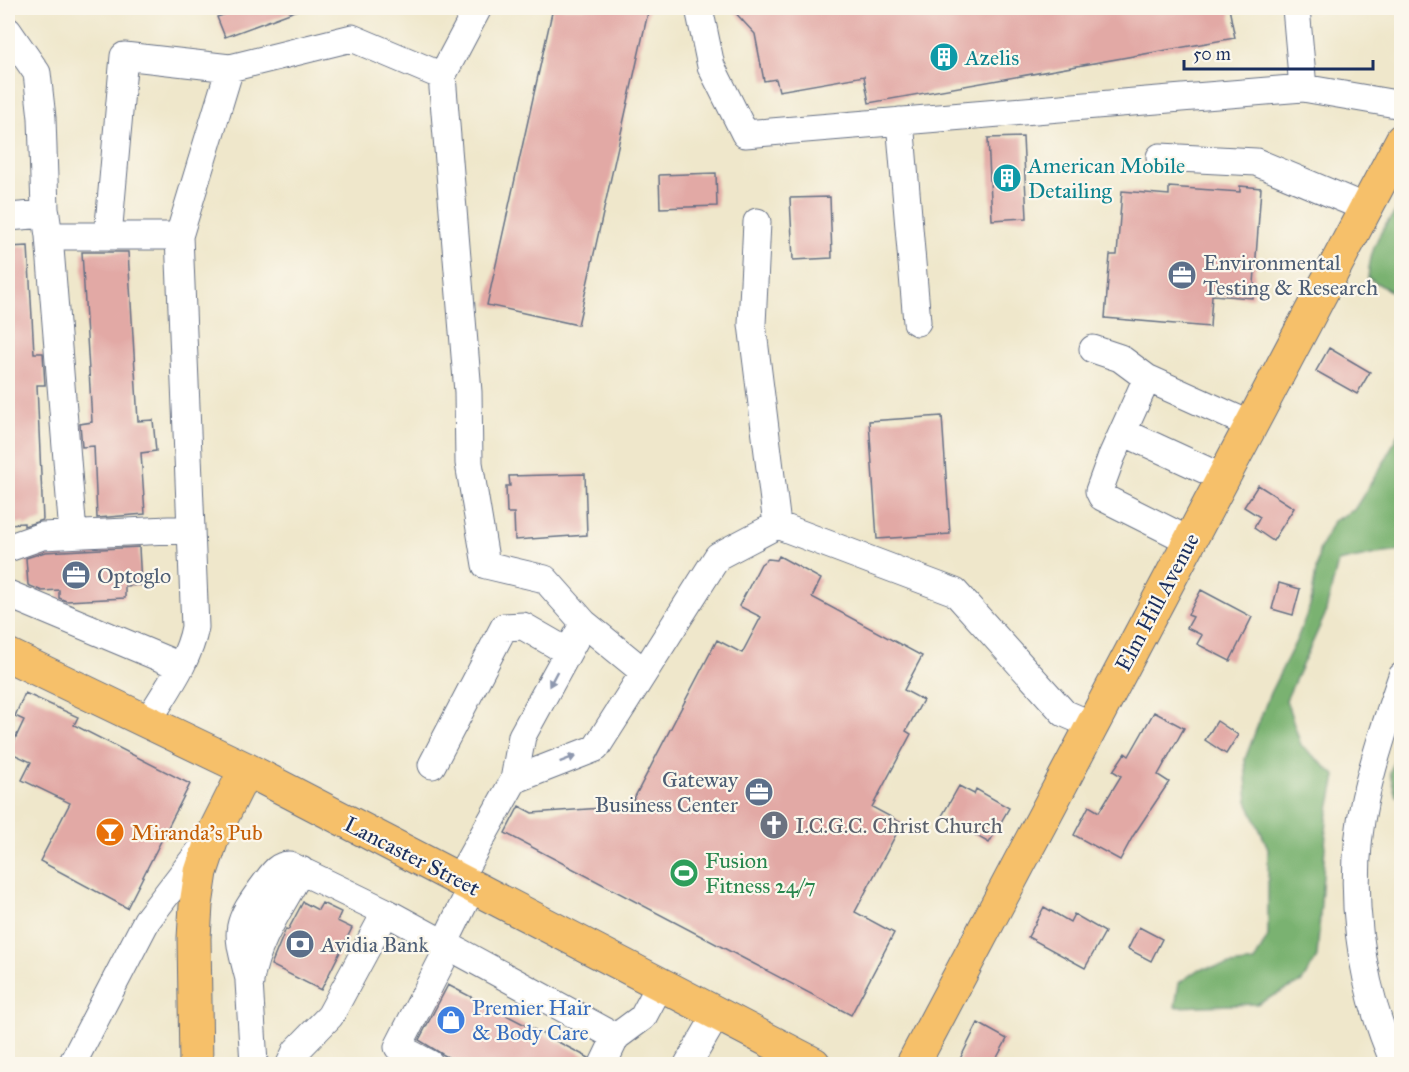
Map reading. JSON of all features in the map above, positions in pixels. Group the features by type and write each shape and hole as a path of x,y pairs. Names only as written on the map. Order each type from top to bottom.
{"main road":[{"name":"Elm Hill Avenue","path":"913,1065 1401,140"},
{"name":"Lancaster Street","path":"8,655 246,769 717,1014 804,1062"},
{"path":"196,1065 194,938 201,872 214,833 246,769"}],"street":[{"path":"478,8 442,76 468,392 469,463 486,565 545,579 584,622 644,672"},
{"path":"699,8 711,66 745,134 1303,88 1401,105"},
{"path":"1296,8 1303,88"},
{"path":"8,31 37,73 42,118 47,225 73,534"},
{"path":"108,236 124,56 230,69 352,38 442,76"},
{"path":"147,721 180,666 193,639 195,627 179,236 230,69"},
{"path":"900,121 917,322"},
{"path":"1160,158 1256,162 1366,208"},
{"path":"8,217 108,236 179,236"},
{"path":"758,222 752,324 777,525"},
{"path":"1093,349 1120,358 1148,378 1251,425"},
{"path":"1148,378 1099,491 1102,497 1190,541"},
{"path":"1123,432 1223,478"},
{"path":"514,780 596,748 718,556 777,525 956,592 1064,712 1092,725"},
{"path":"8,548 42,536 190,529"},
{"path":"8,594 180,666"},
{"path":"430,1065 398,1047 446,946 466,884 514,780 522,736 584,622"},
{"path":"432,765 504,627 523,626 568,652"},
{"path":"1395,1065 1368,986 1361,946 1356,873 1365,801 1385,724 1401,676"},
{"path":"72,1065 147,920 214,833"},
{"path":"254,1065 250,983 240,945 241,920 276,869 284,865 300,870 386,912 616,1037"},
{"path":"250,983 264,966 300,870"},
{"path":"290,1065 296,1051 330,1016 386,912"},
{"path":"603,1065 616,1037 643,1017 660,985"},
{"path":"688,1065 717,1014"}],"green space":[{"path":"1401,205 1401,297 1368,278 1374,247"},
{"path":"1401,427 1401,551 1338,562 1325,615 1286,700 1301,745 1336,776 1327,819 1317,957 1302,982 1257,1004 1175,1007 1179,983 1199,969 1254,962 1268,936 1268,848 1248,804 1245,759 1270,693 1297,639 1311,603 1319,551 1333,521 1354,510 1386,459"},
{"path":"1401,737 1402,797 1396,796 1390,773"}],"building":[{"path":"244,8 298,8 298,10 225,37 217,17"},
{"path":"553,8 649,8 578,325 487,305"},
{"name":"Azelis","path":"731,8 1229,8 1235,38 869,103 864,76 779,91 776,79 764,81 755,34"},
{"name":"American Mobile Detailing","path":"1023,137 1027,218 992,220 988,138"},
{"path":"716,173 717,206 660,208 659,175"},
{"name":"Environmental Testing & Research","path":"1240,186 1261,188 1253,298 1212,295 1210,327 1105,318 1110,255 1117,255 1122,191 1169,195 1169,187 1240,192"},
{"path":"830,197 832,258 793,260 790,198"},
{"path":"28,246 34,353 43,353 45,385 37,385 43,520 24,526 24,523 8,524 8,247"},
{"path":"82,252 128,252 138,421 153,420 156,451 141,453 145,514 97,518 94,446 82,447 80,424 92,422"},
{"path":"1329,348 1370,372 1357,394 1316,371"},
{"path":"942,416 950,534 877,539 869,421"},
{"path":"585,474 587,535 515,540 514,513 507,513 506,486 510,486 509,476"},
{"path":"1258,485 1294,508 1273,541 1254,528 1260,517 1244,507"},
{"path":"139,547 141,585 125,586 125,598 66,601 59,598 59,590 42,591 28,585 26,558 45,552"},
{"name":"Gateway Business Center","path":"779,556 821,579 812,597 922,656 904,690 923,700 906,731 911,734 872,807 902,823 855,912 894,933 851,1015 505,833 519,806 532,813 630,806 717,640 742,653 761,617 739,606 761,564 768,559 777,560"},
{"path":"1279,583 1300,589 1293,615 1272,609"},
{"path":"1201,590 1252,617 1230,661 1197,644 1202,635 1187,628 1193,617 1188,615"},
{"name":"Miranda's Pub","path":"25,693 78,717 74,725 190,784 127,908 40,861 70,803 22,780 31,762 9,752 24,720 15,716"},
{"path":"1154,712 1184,728 1158,775 1169,782 1120,860 1074,835 1089,806 1099,812 1121,776 1113,771 1125,753 1129,756"},
{"path":"1217,721 1238,735 1226,754 1205,740"},
{"path":"959,786 974,794 976,789 1009,808 989,843 942,816"},
{"name":"Avidia Bank","path":"303,902 318,910 322,903 341,912 337,921 352,928 321,990 271,965 286,929 288,930"},
{"path":"1044,907 1070,922 1074,914 1105,932 1085,968 1028,937"},
{"path":"1139,927 1162,939 1151,961 1128,949"},
{"path":"448,985 589,1058 587,1065 462,1065 442,1054 419,1040"},
{"path":"978,1023 1007,1039 993,1065 957,1065"}],"place":[{"name":"Azelis","path":"944,57"},
{"name":"American Mobile Detailing","path":"1007,178"},
{"name":"Environmental Testing & Research","path":"1182,275"},
{"name":"Optoglo","path":"76,575"},
{"name":"Gateway Business Center","path":"759,792"},
{"name":"I.C.G.C. Christ Church","path":"774,825"},
{"name":"Miranda's Pub","path":"110,832"},
{"name":"Fusion Fitness 24/7","path":"684,873"},
{"name":"Avidia Bank","path":"300,944"},
{"name":"Premier Hair & Body Care","path":"451,1020"}]}
